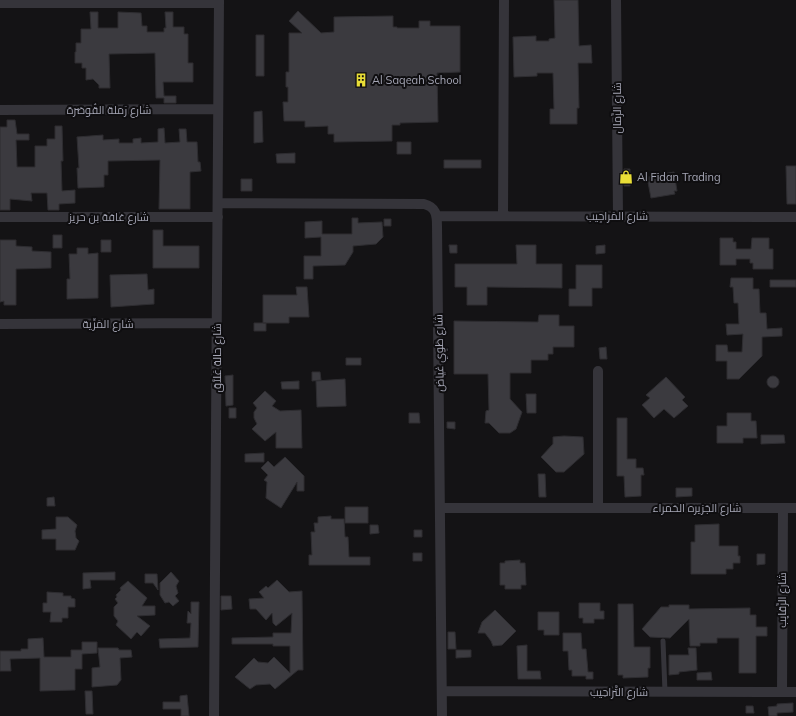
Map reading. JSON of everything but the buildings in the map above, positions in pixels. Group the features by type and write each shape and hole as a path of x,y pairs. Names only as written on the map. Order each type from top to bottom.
{"street":[{"path":"503,216 504,0"},
{"name":"شارع الرِّمال","path":"616,0 618,216"},
{"path":"0,3 100,1 219,2"},
{"name":"شارع حالة عَلاَّق","path":"214,716 219,2"},
{"name":"شارع رَملة القُوصَرة","path":"0,110 218,109"},
{"path":"218,203 424,204 432,207 437,216"},
{"name":"شارع المَراجِيب","path":"437,216 796,217"},
{"name":"شارع طَوِي غياض","path":"437,216 442,716"},
{"name":"شارع غافة بن حريز","path":"0,218 218,217"},
{"name":"شارع المَرِّية","path":"0,324 217,323"},
{"path":"598,371 598,508"},
{"name":"شارع الجَزيره الحَمراء","path":"440,508 796,508"},
{"name":"شارع الرِّقايِب","path":"782,692 783,508"},
{"name":"شارع التَّراحِيب","path":"442,691 796,692"}],"lane":[{"path":"663,641 665,692"}],"place":[{"name":"Al Saqeah School","path":"361,80"},
{"name":"Al Fidan Trading","path":"626,177"}]}
